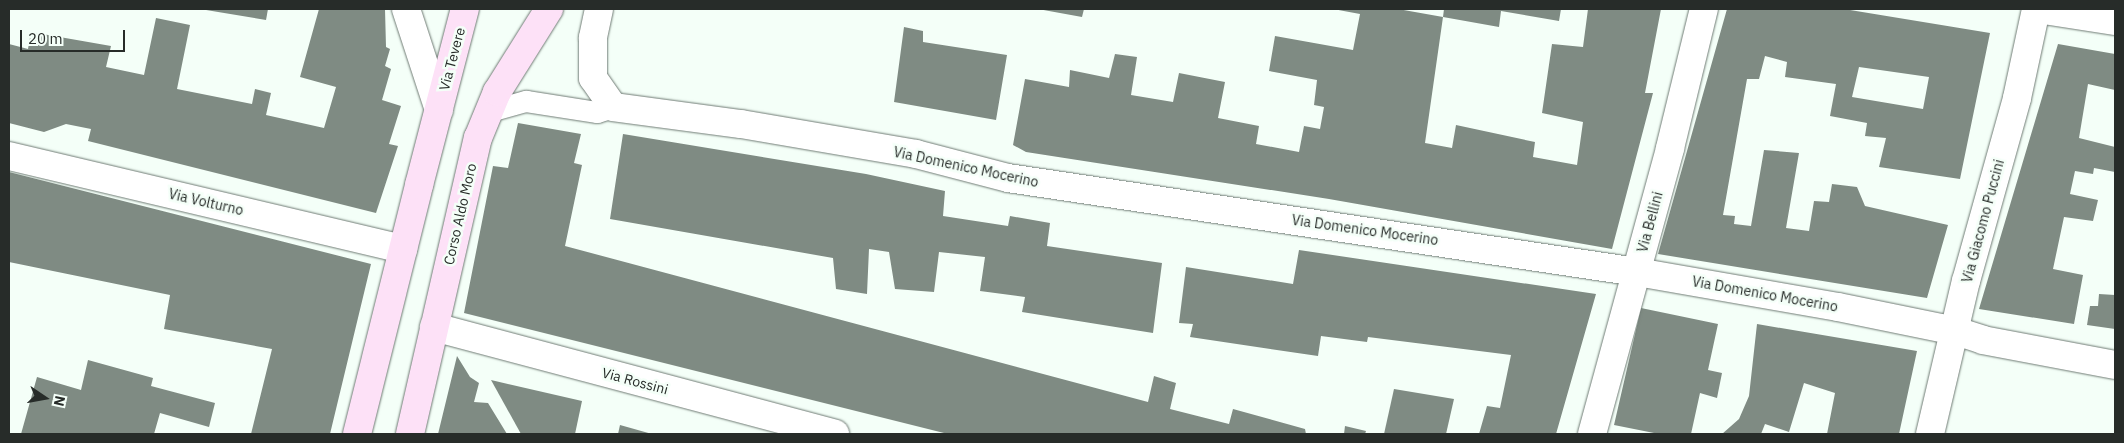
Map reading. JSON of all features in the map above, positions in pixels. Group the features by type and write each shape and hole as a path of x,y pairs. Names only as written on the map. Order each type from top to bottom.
{"street":[{"path":"358,434 402,249 439,110 406,9"},
{"name":"Via Tevere","path":"439,110 465,9"},
{"name":"Corso Aldo Moro","path":"410,434 478,138 497,92 549,9"},
{"path":"599,9 593,38 593,78 613,107"},
{"name":"Via Bellini","path":"1592,434 1637,272 1704,9"},
{"path":"2037,9 2115,21"},
{"name":"Via Giacomo Puccini","path":"1930,434 1956,331 1966,281 2017,98 2037,9"},
{"name":"Via Domenico Mocerino","path":"613,107 741,124 916,154 1008,178 1637,272 1838,307 1956,331 1983,340 2115,365"},
{"name":"Via Volturno","path":"9,156 402,249"},
{"name":"Via Rossini","path":"434,327 835,434"}],"lane":[{"name":"Via Domenico Mocerino","path":"490,111 526,102 597,112 613,107"}],"building":[{"path":"200,9 268,9 266,20"},
{"path":"319,9 385,9 386,47 390,49 385,66 391,69 382,100 401,106 389,144 398,146 376,213 88,141 91,129 66,124 44,132 9,123 9,44 28,49 31,32 111,46 106,67 144,75 156,18 190,25 177,89 252,104 255,89 271,93 266,115 324,128 336,87 300,77"},
{"path":"1038,9 1084,9 1082,17"},
{"path":"1333,9 1398,9 1443,17 1425,143 1452,148 1456,125 1535,142 1533,157 1577,165 1583,122 1542,113 1552,44 1583,47 1588,9 1661,9 1645,93 1653,93 1612,249 1329,199 1026,152 1013,145 1025,79 1069,87 1070,70 1109,78 1115,54 1137,57 1131,95 1173,102 1179,73 1225,82 1218,118 1259,126 1256,144 1299,152 1304,126 1320,129 1324,107 1314,105 1317,80 1269,71 1275,36 1353,50 1360,14"},
{"path":"1444,9 1561,9 1559,21 1501,11 1499,27 1443,17"},
{"path":"1727,9 1844,9 1990,33 1960,179 1879,167 1886,138 1865,136 1867,123 1830,116 1836,84 1785,77 1787,62 1765,56 1759,79 1747,79 1723,215 1735,216 1734,224 1751,226 1764,150 1799,153 1786,228 1809,231 1814,201 1829,202 1832,184 1857,187 1865,206 1948,225 1927,298 1658,254","holes":["1859,67 1929,77 1923,109 1852,97"]},
{"path":"904,27 923,31 923,42 1007,55 996,120 894,102"},
{"path":"2058,44 2115,54 2115,90 2088,84 2079,138 2115,147 2115,172 2094,168 2093,174 2075,171 2070,194 2098,200 2093,221 2064,217 2053,269 2083,275 2074,324 1979,309"},
{"path":"518,123 581,134 574,163 582,165 565,246 1148,402 1154,376 1176,383 1170,409 1229,424 1233,409 1305,429 1306,434 948,434 464,313 493,166 508,168"},
{"path":"623,134 866,174 945,191 943,216 1008,226 1010,216 1050,223 1047,246 1162,263 1153,333 1022,312 1025,297 980,291 985,257 939,252 934,292 895,289 889,252 869,249 867,294 836,289 833,258 610,219"},
{"path":"9,172 371,264 330,434 251,434 272,349 164,329 170,295 9,262"},
{"path":"1299,250 1596,294 1556,434 1479,434 1487,406 1500,408 1511,355 1368,337 1367,342 1321,336 1318,356 1190,337 1193,324 1179,323 1186,267 1293,284"},
{"path":"2099,294 2115,295 2115,329 2087,325 2090,306 2098,306"},
{"path":"1641,308 1718,324 1708,370 1722,373 1717,398 1700,393 1691,434 1659,434 1614,425"},
{"path":"1757,324 1917,351 1899,434 1827,434 1835,393 1804,383 1789,432 1765,424 1761,434 1722,434 1739,419 1749,396"},
{"path":"457,356 470,377 479,383 474,402 488,403 507,434 438,434"},
{"path":"88,360 153,378 151,386 215,403 209,427 160,413 154,434 21,434 37,377 81,390"},
{"path":"491,380 582,401 575,434 521,434"},
{"path":"1394,389 1454,399 1446,434 1384,434"},
{"path":"620,425 652,434 618,434"},
{"path":"1345,426 1366,431 1365,434 1344,434"}]}
